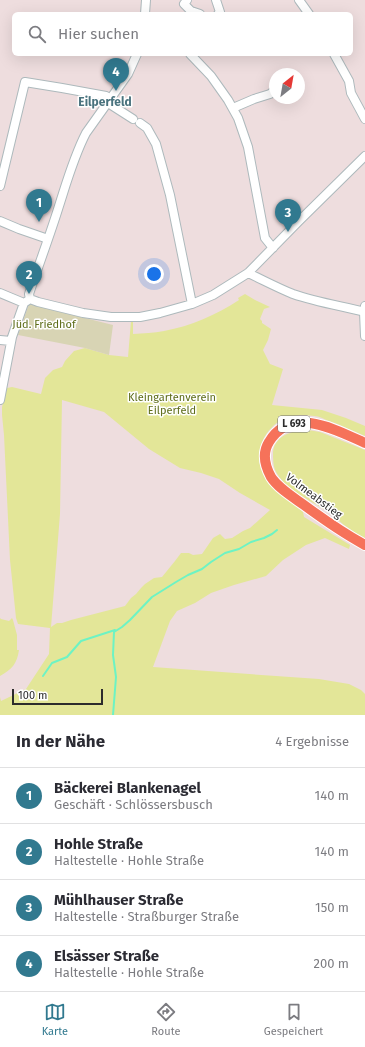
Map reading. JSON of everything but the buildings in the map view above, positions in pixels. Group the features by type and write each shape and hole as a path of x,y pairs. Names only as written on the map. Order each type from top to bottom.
{"main road":[{"name":"Volmeabstieg","path":"365,443 314,423 300,422 289,424 279,429 273,435 265,452 265,460 272,477 288,493 327,522 365,545"}],"street":[{"path":"145,12 146,0"},
{"path":"186,0 184,4 191,11 197,12"},
{"path":"216,0 220,12"},
{"path":"299,0 308,12"},
{"path":"0,400 11,341 27,301 78,149 86,133 128,74 136,56"},
{"path":"192,56 211,76 233,108 248,147 265,238 273,248"},
{"path":"335,56 349,81 351,93 365,119"},
{"path":"0,186 25,82 106,96 109,101 147,128 156,144 170,195 192,304"},
{"path":"233,108 269,94"},
{"path":"0,293 27,301 38,302 83,313 111,317 140,317 192,304 215,294 248,273 365,156"},
{"path":"0,221 48,240"},
{"path":"248,273 293,294 333,305 365,310 365,336"},
{"path":"0,340 11,341"}],"green space":[{"name":"Kleingartenverein Eilperfeld","path":"245,294 270,307 264,309 260,319 262,323 271,329 263,350 270,364 283,369 272,405 322,410 365,426 365,436 318,416 293,416 284,419 269,430 260,447 260,466 264,475 272,486 303,512 304,517 350,545 349,549 325,538 306,545 283,560 266,576 211,593 195,603 177,611 170,621 153,667 319,679 349,684 361,690 365,694 365,715 0,715 0,697 1,701 26,689 49,654 50,628 18,624 16,618 10,560 2,415 2,407 7,388 12,387 41,394 45,378 53,370 62,367 74,351 85,348 109,355 128,357 131,321 133,321 133,334 174,329 194,323 212,315 239,300 238,298","holes":["62,400 104,412 149,449 180,468 219,479 270,510 250,528 232,538 225,539 220,534 213,538 202,554 193,555 189,553 181,553 162,577 154,578 145,584 125,606 62,623 57,623 51,627 60,514"]},
{"name":"Jüd. Friedhof","path":"29,304 113,325 109,355 85,348 18,335"},
{"path":"302,429 320,432 365,450 365,538 345,526 326,510 293,490 275,470 273,464 273,452 277,442 283,436"},
{"path":"0,618 9,621 12,618 17,635 17,650 19,650 17,659 13,666 0,676"}],"waterway":[{"path":"113,715 116,677 113,655 114,632 130,620 152,597 188,575 202,569 225,553 239,549 251,542 264,538 277,530"},
{"path":"43,676 52,663 67,657 81,641 115,630"}],"place":[{"name":"Elsässer Straße","path":"116,91"},
{"name":"Bäckerei Blankenagel","path":"39,222"},
{"name":"Mühlhauser Straße","path":"288,232"},
{"name":"Hohle Straße","path":"29,294"}],"district":[{"name":"Eilperfeld","path":"105,102"}]}
